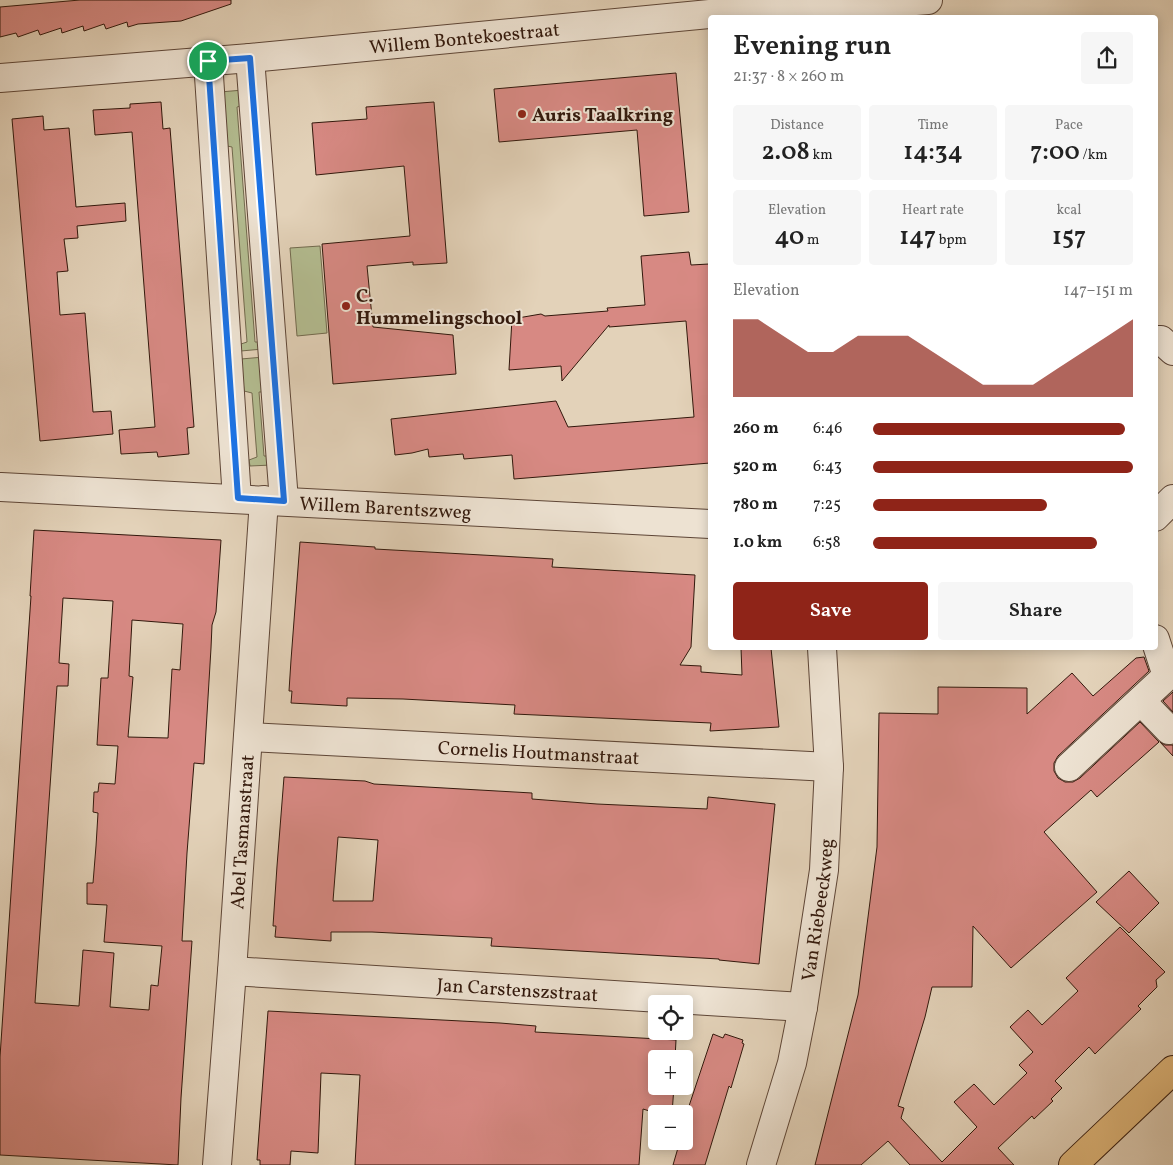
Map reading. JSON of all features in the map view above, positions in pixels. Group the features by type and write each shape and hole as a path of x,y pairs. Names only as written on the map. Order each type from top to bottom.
{"main road":[{"path":"1073,1165 1173,1070"}],"street":[{"name":"Willem Bontekoestraat","path":"730,15 766,10 813,14 928,0"},
{"name":"Willem Bontekoestraat","path":"0,78 250,58 708,17"},
{"path":"250,58 262,500"},
{"path":"208,61 262,500"},
{"path":"1158,340 1161,340 1173,351"},
{"path":"0,476 0,496"},
{"name":"Willem Barentszweg","path":"1,487 708,524"},
{"path":"1158,514 1173,499"},
{"name":"Abel Tasmanstraat","path":"217,1165 248,736 262,500"},
{"path":"1069,767 1170,676 1158,646"},
{"name":"Van Riebeeckweg","path":"761,1165 792,1063 803,1007 824,870 829,767 822,650"},
{"path":"1141,701 1169,730"},
{"name":"Cornelis Houtmanstraat","path":"248,736 829,767"},
{"name":"Jan Carstenszstraat","path":"232,971 803,1007"}],"green space":[{"path":"243,90 241,106 237,107 255,342 260,342 263,349 241,351 241,344 247,342 232,147 227,146 220,92"},
{"path":"320,246 327,333 297,336 290,248"},
{"path":"264,357 263,392 259,392 264,456 269,456 272,465 250,466 249,460 257,457 252,393 244,391 241,359"}],"building":[{"path":"80,0 231,0 231,4 181,21 138,24 128,27 127,22 106,29 104,24 84,31 83,26 62,33 61,28 40,35 38,30 18,37 16,33 0,37 0,7"},
{"path":"676,73 689,212 644,216 637,130 499,142 494,89"},
{"path":"161,102 163,129 170,128 194,427 187,428 189,454 158,457 157,452 121,454 119,430 155,427 132,132 95,135 93,110 130,108 130,104"},
{"path":"434,102 447,263 413,265 413,262 367,266 373,327 453,335 456,374 333,384 322,244 410,236 404,166 316,175 312,123 367,119 366,107"},
{"path":"43,116 44,130 69,128 76,207 125,203 126,221 77,226 78,238 64,239 68,271 57,272 60,315 85,313 93,412 111,411 113,434 40,441 12,119"},
{"path":"689,252 691,265 708,264 708,463 514,479 512,455 464,459 463,454 429,457 428,449 395,455 391,419 556,401 568,427 694,417 686,321 609,327 609,325 562,381 561,366 509,370 512,319 541,314 545,316 608,311 607,308 645,305 641,256"},
{"path":"34,530 221,540 216,612 212,625 204,764 194,763 187,853 182,941 192,941 178,1165 0,1155 0,1057","holes":["63,598 113,601 108,678 101,678 97,745 118,746 115,784 99,783 98,792 94,792 93,812 98,813 96,846 93,883 87,883 87,904 107,905 104,942 162,946 158,986 151,985 149,1010 110,1007 114,953 83,950 79,1006 35,1003 57,686 68,686 69,664 59,663","132,620 183,624 180,670 172,669 168,738 128,737 133,677 129,676"]},
{"path":"300,542 375,547 375,549 553,559 552,567 695,575 691,647 680,665 701,666 701,672 742,675 741,650 771,650 779,727 710,731 711,723 514,714 515,705 403,699 347,698 347,706 291,703 292,691 289,691"},
{"path":"1144,657 1149,671 1058,756 1054,763 1054,771 1058,778 1065,782 1073,782 1080,778 1140,722 1159,742 1097,797 1091,790 1044,832 1097,892 1011,968 973,926 972,987 932,987 925,1017 898,1106 904,1108 901,1118 942,1162 977,1127 954,1102 974,1084 994,1105 1027,1073 1019,1065 1033,1052 1010,1027 1028,1010 1042,1025 1078,991 1066,978 1120,927 1165,972 1156,980 1157,987 1138,1006 1141,1009 1095,1054 1089,1047 1055,1081 1062,1088 1051,1099 1053,1101 1034,1119 1032,1116 998,1148 1014,1165 910,1165 888,1141 861,1165 815,1165 858,995 877,847 879,713 938,714 938,687 1027,688 1027,714 1072,673 1093,696 1136,658"},
{"path":"1173,692 1173,712 1163,701"},
{"path":"1160,742 1165,745 1173,745 1173,756"},
{"path":"284,777 532,793 532,799 597,804 707,809 708,797 775,804 759,964 719,959 491,946 492,938 372,932 331,932 331,941 275,937 276,926 273,926","holes":["338,837 378,840 373,901 333,901"]},
{"path":"1129,871 1159,903 1129,933 1096,902"},
{"path":"268,1011 500,1023 536,1026 535,1032 648,1038 648,1040 676,1040 675,1050 648,1050 648,1095 673,1095 673,1105 648,1105 648,1111 643,1109 639,1165 355,1165 360,1075 321,1073 318,1153 291,1151 290,1165 260,1165 260,1160 257,1160"},
{"path":"713,1034 723,1038 725,1034 743,1040 742,1043 744,1044 731,1088 729,1086 705,1165 673,1165 677,1150 693,1150 693,1105 689,1105"}],"place":[{"name":"Auris Taalkring","path":"522,114"},
{"name":"C. Hummelingschool","path":"346,306"}],"route":[{"path":"250,58 284,501 238,498 208,61 250,58"}]}
